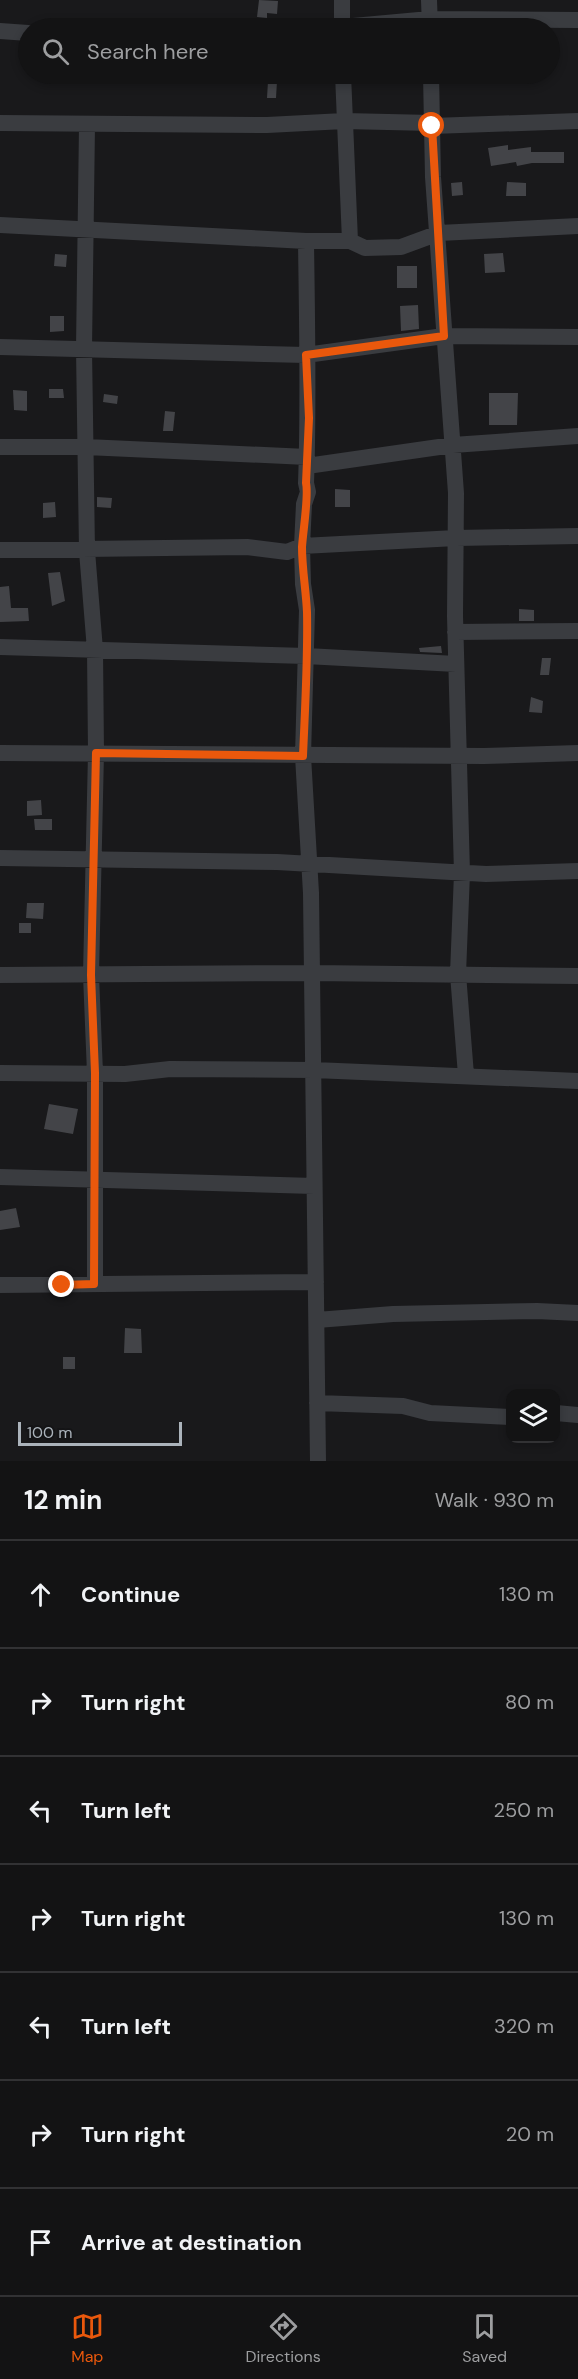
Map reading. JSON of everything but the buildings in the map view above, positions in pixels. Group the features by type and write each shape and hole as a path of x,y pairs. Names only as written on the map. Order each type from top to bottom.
{"street":[{"path":"342,0 342,18"},
{"path":"429,0 430,18"},
{"path":"560,20 578,20"},
{"path":"0,31 18,32"},
{"path":"344,84 350,241"},
{"path":"431,84 444,336 453,445 456,538 455,632 462,873 458,975 466,1075"},
{"path":"0,123 267,125 344,121 432,125 578,121"},
{"path":"87,125 84,349 87,551 95,650 96,753 91,975 95,1073 94,1284"},
{"path":"0,225 306,241 350,241 364,248 401,247 439,233 578,226"},
{"path":"306,241 309,492 304,504 302,546 303,584 307,610 303,756 312,973 318,1461"},
{"path":"0,347 306,355 444,336 578,337"},
{"path":"0,447 86,447 307,462 453,445 578,436"},
{"path":"0,550 87,551 248,547 287,552 302,546 456,538 578,536"},
{"path":"455,632 578,631"},
{"path":"0,647 306,656 456,664"},
{"path":"0,753 303,756 578,753"},
{"path":"0,858 95,858 308,864 462,873 543,874 578,871"},
{"path":"0,975 312,973 578,976"},
{"path":"0,1073 125,1074 170,1069 314,1070 578,1081"},
{"path":"0,1177 314,1186"},
{"path":"0,1285 315,1282"},
{"path":"317,1320 414,1313 578,1313"},
{"path":"317,1403 403,1406 430,1413 506,1417"},
{"path":"560,1413 578,1415"}],"route":[{"path":"62,1285 94,1284 95,1073 91,975 96,753 221,753 303,756 307,610 303,584 302,546 304,504 309,492 306,483 309,418 305,372 306,355 444,336 439,233 433,177 432,126"}]}
